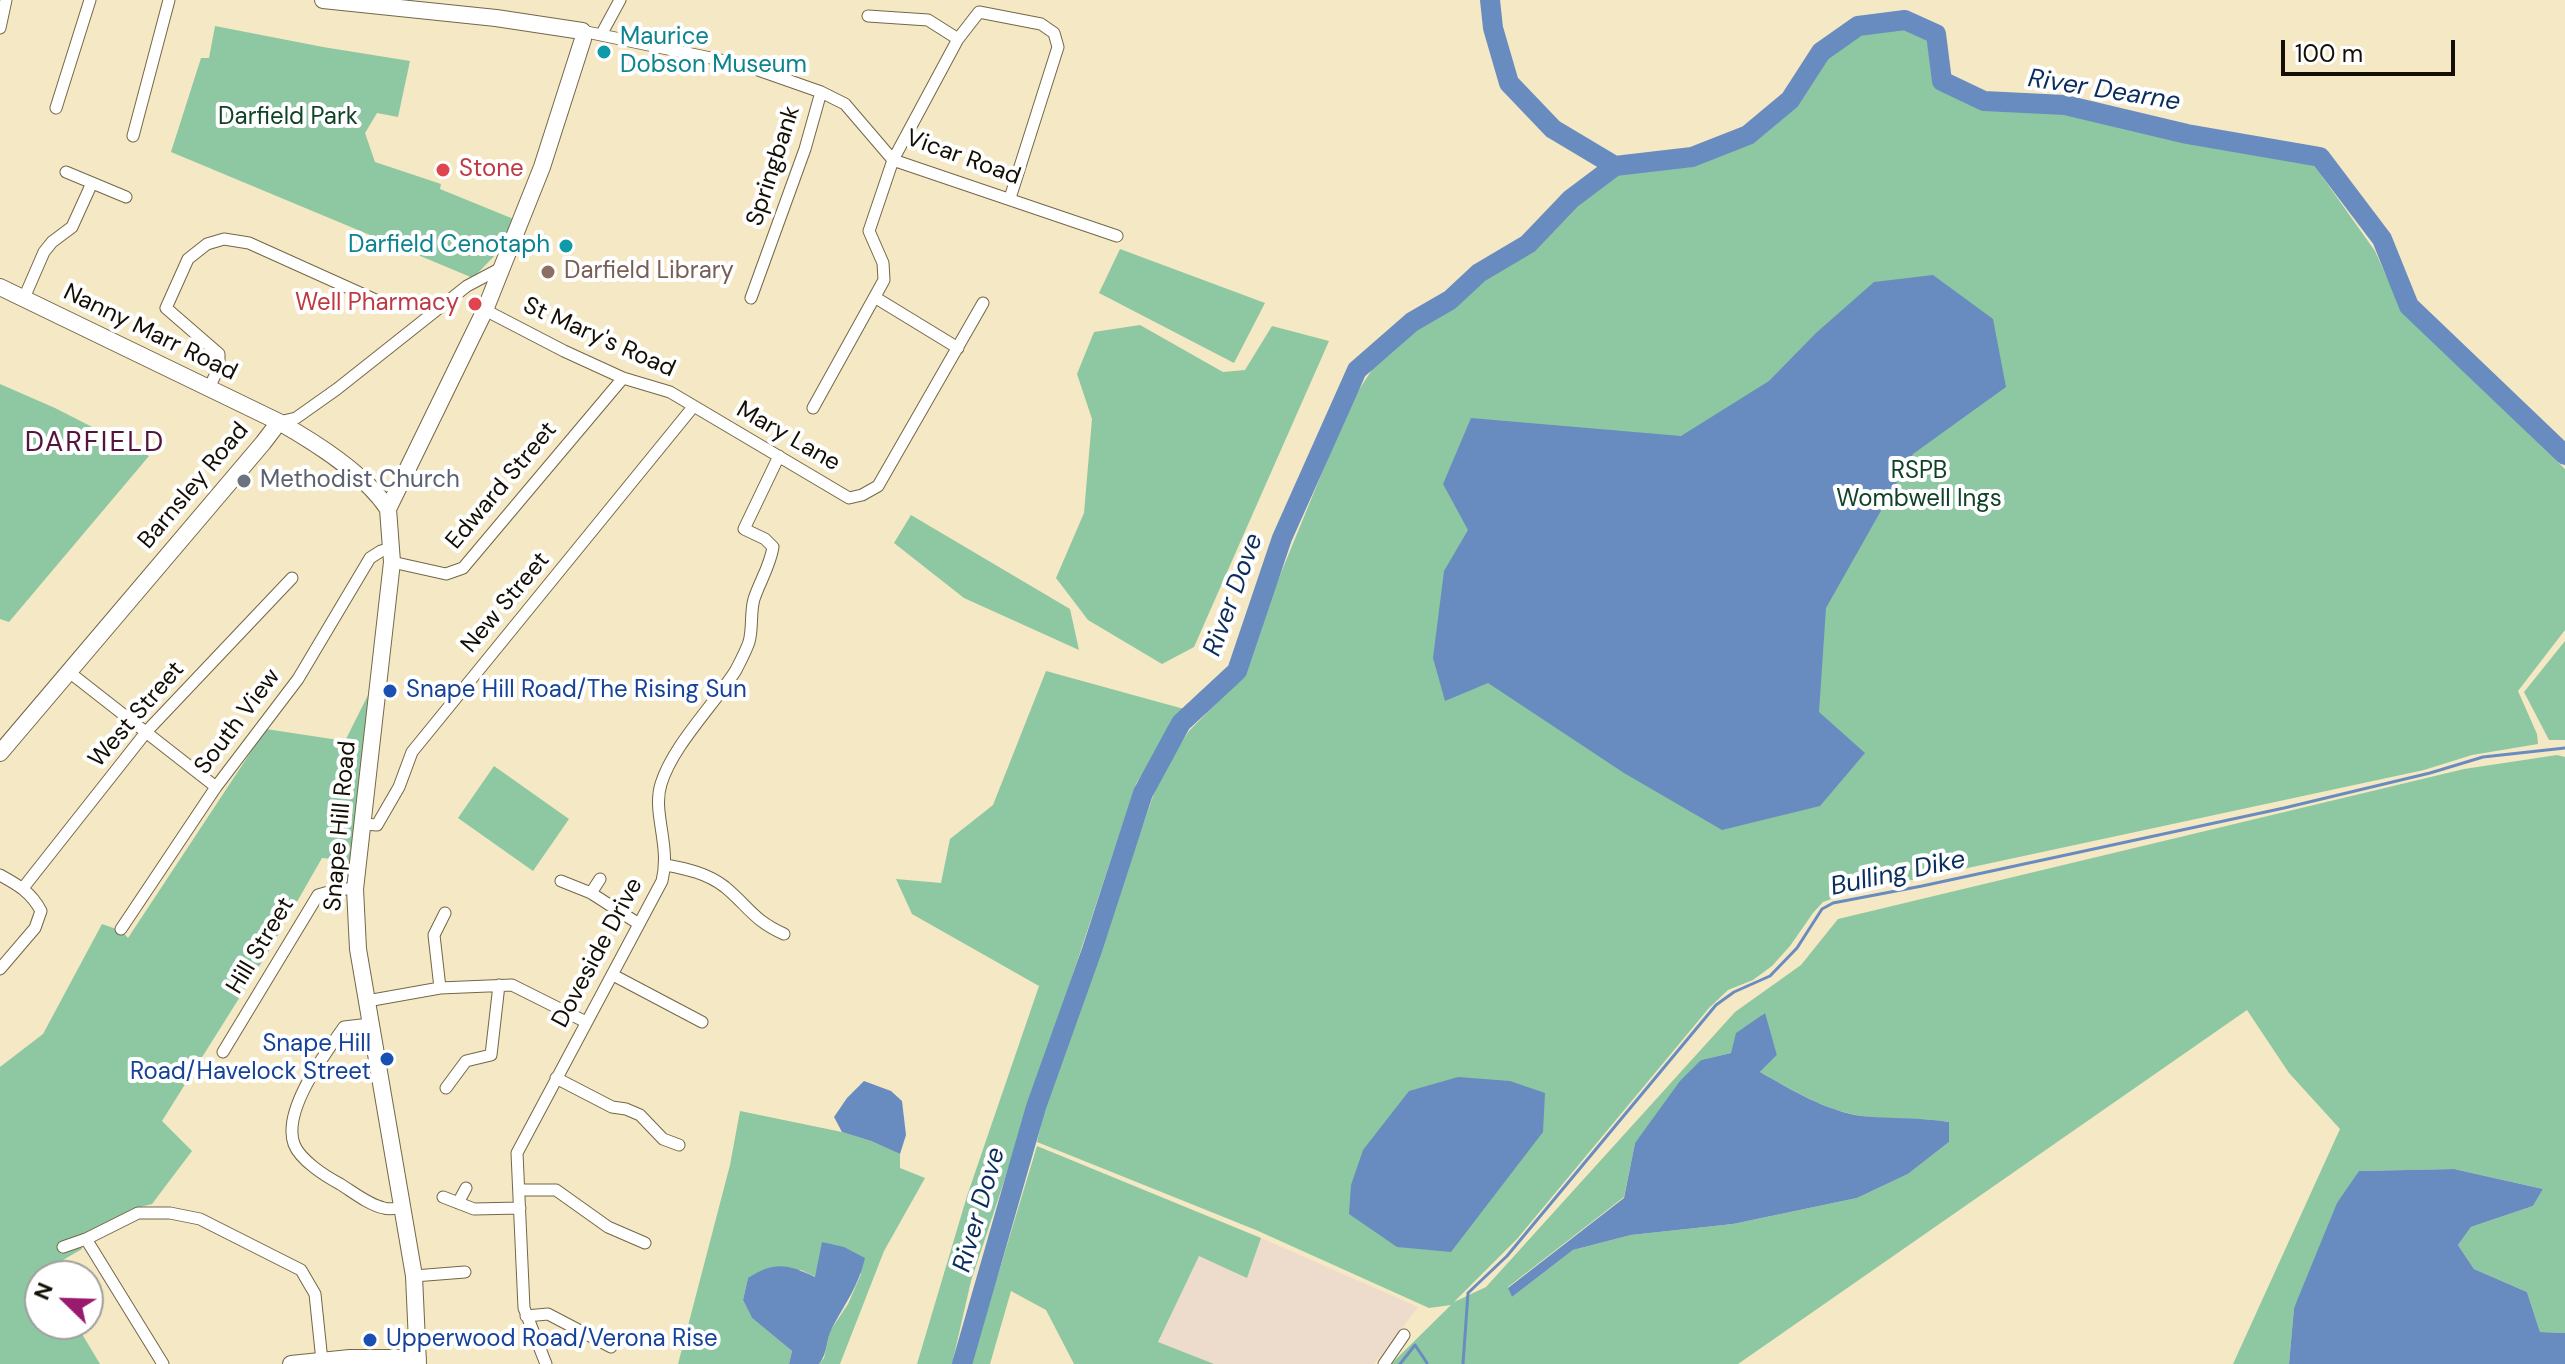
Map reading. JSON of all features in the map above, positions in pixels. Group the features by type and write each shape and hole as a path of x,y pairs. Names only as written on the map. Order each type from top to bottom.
{"street":[{"path":"0,28 6,0"},
{"path":"56,108 90,0"},
{"path":"133,136 169,0"},
{"path":"323,0 496,18 582,31 583,39 542,167 485,310 388,509"},
{"path":"601,35 620,0"},
{"path":"813,408 884,280 883,263 869,231 893,160 958,39 979,12 1041,24 1054,33 1058,47 1010,198"},
{"path":"868,16 928,20 958,39"},
{"name":"Vicar Road","path":"582,31 744,65 821,92 845,104 893,160 1117,236"},
{"name":"Springbank","path":"751,298 805,149 821,92"},
{"path":"66,172 126,197"},
{"path":"24,298 48,245 72,227 92,183"},
{"path":"209,388 219,367 219,354 166,308 188,259 207,244 224,239 249,243 380,302"},
{"name":"Barnsley Road","path":"0,753 279,422 296,418 467,286 501,268"},
{"name":"Nanny Marr Road","path":"0,287 279,422 316,443 373,490 388,509"},
{"path":"876,298 958,348 983,303"},
{"name":"St Mary's Road","path":"485,310 623,378 670,392 693,407"},
{"name":"Mary Lane","path":"693,407 849,498 878,486 958,348"},
{"name":"Edward Street","path":"392,555 446,574 463,568 623,378"},
{"name":"New Street","path":"363,824 377,825 399,787 412,752 641,475 693,407"},
{"name":"Doveside Drive","path":"546,1364 524,1308 517,1153 662,881 666,865 657,803 661,783 670,763 736,669 749,641 751,611 772,559 773,547 765,539 744,529 779,456"},
{"name":"Snape Hill Road","path":"388,509 392,555 355,889 358,949 414,1276 418,1361"},
{"name":"South View","path":"121,929 216,787 298,679 370,558 381,551 392,555"},
{"name":"West Street","path":"23,888 147,731 292,578"},
{"path":"69,672 216,787"},
{"path":"666,865 694,870 723,886 762,924 784,934"},
{"path":"0,875 23,888 35,899 41,911 35,928 0,969"},
{"path":"591,893 600,879"},
{"path":"561,881 591,893 639,924"},
{"name":"Hill Street","path":"223,1052 318,895 339,889 355,889"},
{"path":"440,988 434,935 445,913"},
{"path":"613,975 702,1022"},
{"path":"446,1088 466,1061 491,1055 499,985"},
{"path":"367,1001 440,988 512,985 586,1022"},
{"path":"370,1024 344,1027 298,1104 292,1131 297,1151 331,1179 384,1208 402,1208"},
{"path":"556,1078 612,1107 640,1115 663,1139 679,1145"},
{"path":"458,1203 466,1188"},
{"path":"519,1190 556,1190 608,1227 645,1243"},
{"path":"443,1197 474,1209 520,1208"},
{"path":"63,1247 138,1213 170,1213 200,1219 301,1270 315,1294 322,1361"},
{"path":"86,1239 163,1364"},
{"path":"414,1276 465,1272"},
{"path":"526,1316 548,1314 611,1347"},
{"path":"1384,1364 1404,1335"},
{"path":"291,1364 350,1358 418,1361"}],"shaded area":[{"path":"1261,1238 1418,1307 1374,1364 1214,1364 1158,1343 1199,1255 1247,1277"}],"green space":[{"name":"RSPB Wombwell Ings","path":"1902,25 1929,39 1936,83 1981,108 2068,114 2314,165 2375,251 2402,311 2565,469 2565,630 2518,691 2537,734 2538,744 2472,755 2424,770 1842,895 1823,902 1772,966 1753,980 1728,990 1709,1008 1517,1239 1454,1302 1486,1287 1735,1012 1801,965 1838,919 2464,769 2557,755 2565,757 2565,1333 2540,1332 2527,1292 2474,1269 2458,1245 2471,1227 2533,1206 2543,1189 2454,1169 2359,1171 2294,1308 2289,1364 2233,1364 2340,1129 2289,1073 2247,1010 1738,1364 1391,1364 1451,1305 1429,1308 1256,1230 1037,1142 1045,1108 1160,776 1189,731 1244,675 1276,585 1351,402 1375,365 1405,337 1525,252 1575,206 1617,175 1698,162 1751,141 1794,104 1828,56 1861,32","holes":["1764,1013 1777,1055 1760,1072 1809,1098 1848,1113 1949,1122 1949,1142 1908,1174 1857,1198 1733,1224 1631,1235 1573,1250 1512,1297 1508,1287 1624,1197 1635,1143 1701,1060 1731,1053"]},
{"name":"Darfield Park","path":"215,26 410,61 398,117 377,113 365,133 375,162 441,184 440,189 516,220 500,250 473,278 171,152 201,58 209,58"},
{"path":"1120,249 1265,303 1234,363 1099,293"},
{"path":"1140,325 1223,372 1245,370 1272,326 1329,341 1194,647 1162,664 1088,620 1056,578 1084,513 1092,419 1077,374 1094,332"},
{"path":"0,384 149,456 9,622 0,619"},
{"path":"911,515 1070,609 1079,650 964,598 894,543"},
{"path":"2565,641 2565,740 2549,740 2524,692"},
{"path":"1046,671 1184,709 1136,784 971,1281 952,1364 917,1364 967,1196 1039,986 912,914 896,879 941,883 950,839 993,805"},
{"path":"368,695 365,769 353,861 322,858 270,949 162,1121 192,1151 152,1204 132,1209 79,1241 82,1249 63,1260 24,1260 24,1340 86,1340 100,1364 0,1364 0,1067 43,1034 102,924 122,931 128,938 266,729 345,741"},
{"path":"494,766 569,819 533,871 458,818"},
{"path":"740,1111 871,1141 900,1154 900,1168 925,1178 884,1251 840,1364 819,1364 824,1358 830,1331 848,1304 861,1274 823,1242 816,1277 801,1270 748,1278 743,1300 752,1318 792,1351 789,1364 678,1364 730,1165"},
{"path":"1037,1146 1261,1238 1247,1278 1199,1256 1158,1342 1214,1364 1074,1364 1046,1310 1011,1291 990,1364 971,1364"}],"water":[{"path":"1933,275 1993,319 2006,387 1913,454 1826,608 1819,712 1865,753 1820,806 1722,830 1624,773 1488,683 1445,701 1433,658 1444,571 1468,530 1443,484 1471,418 1681,436 1769,381 1816,333 1874,282"},
{"path":"1765,1013 1777,1055 1760,1072 1835,1110 1862,1116 1949,1122 1949,1142 1908,1174 1857,1198 1733,1224 1631,1235 1573,1250 1512,1297 1508,1288 1624,1198 1635,1143 1680,1081 1701,1060 1731,1053 1736,1033"},
{"path":"1458,1077 1510,1081 1545,1093 1543,1132 1451,1252 1397,1247 1349,1214 1351,1185 1363,1150 1409,1091"},
{"path":"864,1081 891,1091 902,1101 906,1135 900,1154 842,1132 834,1117"},
{"path":"2454,1169 2543,1189 2533,1206 2471,1227 2458,1245 2474,1269 2527,1292 2540,1332 2565,1333 2565,1364 2289,1364 2294,1308 2337,1203 2359,1171"},
{"path":"822,1242 844,1247 865,1258 855,1286 830,1332 819,1364 789,1364 792,1351 752,1318 743,1300 748,1278 781,1266 815,1277"}],"waterway":[{"name":"River Dearne","path":"1490,0 1493,28 1509,83 1553,129 1615,166 1692,157 1748,135 1790,100 1821,52 1858,26 1905,20 1936,34 1942,81 1984,101 2065,105 2187,134 2320,157 2382,239 2409,306 2565,455"},
{"name":"River Dove","path":"962,1364 1036,1107 1143,793 1181,723 1237,671 1282,538 1357,370 1412,322 1450,300 1479,273 1528,244 1571,199 1615,166"},
{"name":"Bulling Dike","path":"1463,1364 1468,1293 1507,1256 1716,1005 1734,992 1770,976 1797,948 1822,909 1833,903 2284,808 2483,757 2565,748"},
{"path":"1400,1364 1415,1345 1427,1363"}],"place":[{"name":"Maurice Dobson Museum","path":"604,52"},
{"name":"Stone","path":"443,170"},
{"name":"Darfield Cenotaph","path":"566,246"},
{"name":"Darfield Library","path":"548,272"},
{"name":"Well Pharmacy","path":"475,304"},
{"name":"Methodist Church","path":"244,481"},
{"name":"Snape Hill Road/The Rising Sun","path":"390,691"},
{"name":"Snape Hill Road/Havelock Street","path":"387,1059"},
{"name":"Upperwood Road/Verona Rise","path":"370,1340"}],"district":[{"name":"DARFIELD","path":"95,444"}]}
